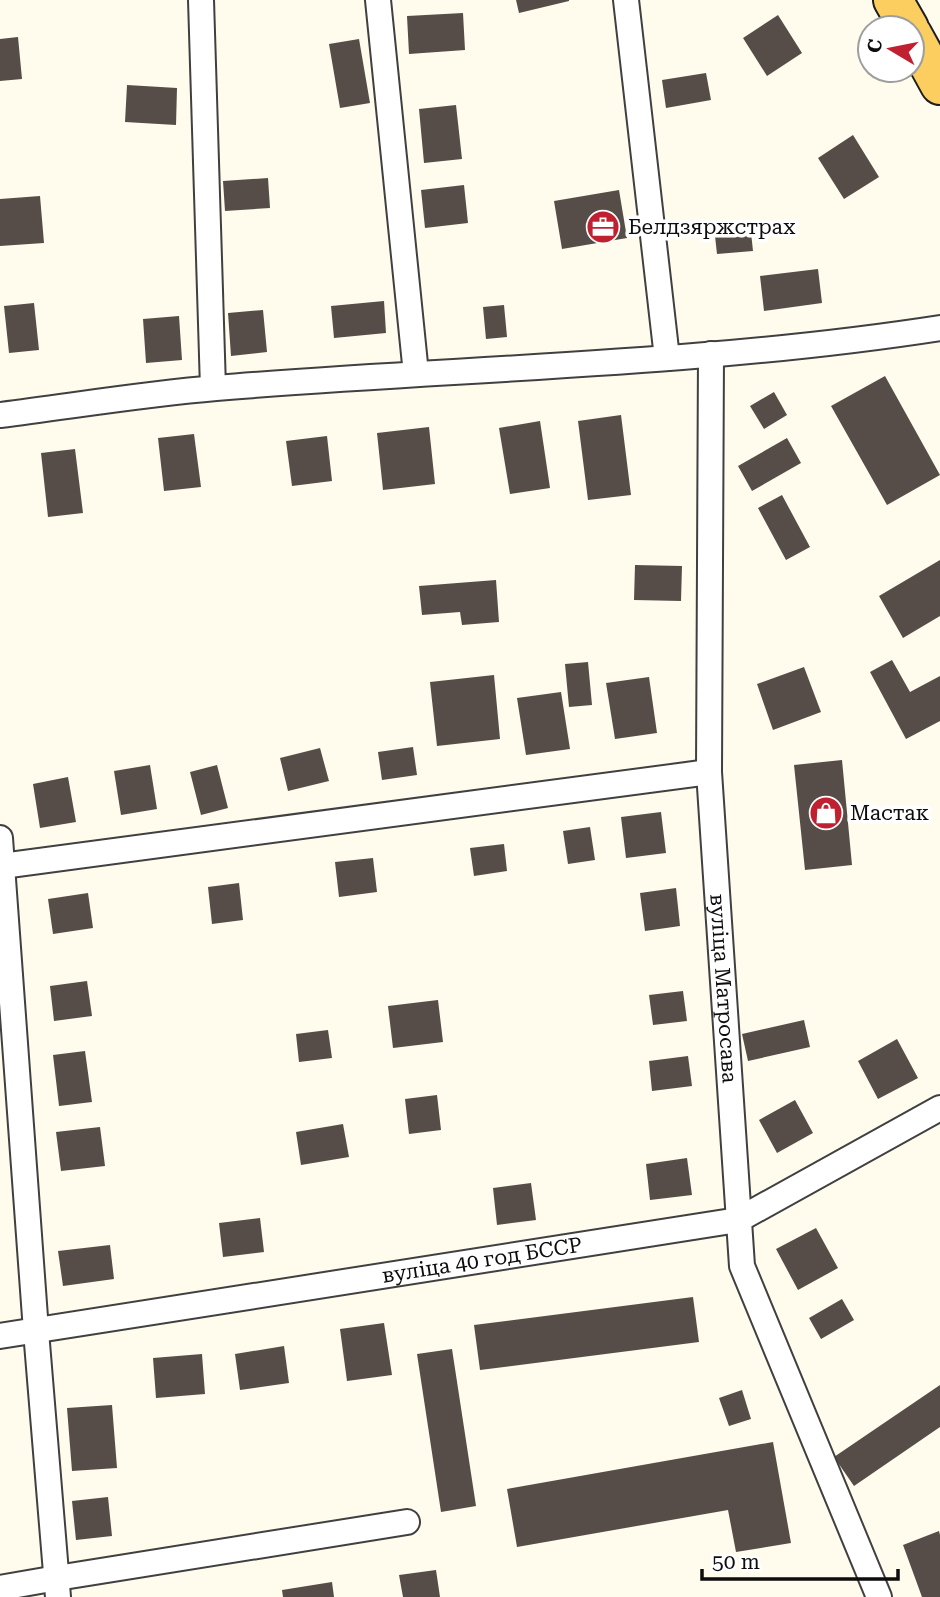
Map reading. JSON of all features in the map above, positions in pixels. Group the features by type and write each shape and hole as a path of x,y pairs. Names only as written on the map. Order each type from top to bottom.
{"main road":[{"path":"926,60 940,85"}],"street":[{"path":"201,0 213,388"},
{"path":"379,0 416,374"},
{"path":"626,0 667,358"},
{"path":"0,415 213,388 667,358 882,337 940,328"},
{"name":"вуліца Матросава","path":"711,354 709,772 742,1266 879,1597"},
{"path":"2,866 709,772"},
{"path":"0,838 36,1331 58,1587"},
{"name":"вуліца 40 год БССР","path":"0,1336 738,1220 940,1108"},
{"path":"0,1588 58,1587 407,1522"}],"building":[{"path":"516,0 569,0 569,1 519,13"},
{"path":"463,13 465,50 409,54 407,16"},
{"path":"778,15 802,53 767,76 743,38"},
{"path":"18,37 22,79 0,81 0,39"},
{"path":"359,39 370,103 340,108 329,44"},
{"path":"706,73 711,100 666,108 662,80"},
{"path":"127,85 177,88 176,125 125,122"},
{"path":"456,105 462,159 424,163 419,109"},
{"path":"853,135 879,177 844,199 818,158"},
{"path":"268,178 270,208 225,211 223,181"},
{"path":"464,185 468,223 425,228 421,190"},
{"path":"619,190 627,238 562,249 554,201"},
{"path":"40,196 44,243 0,246 0,199"},
{"path":"750,223 753,251 717,254 714,227"},
{"path":"818,269 822,303 764,311 760,276"},
{"path":"384,301 386,333 334,338 331,306"},
{"path":"34,303 39,350 9,353 4,306"},
{"path":"504,305 507,337 486,339 483,307"},
{"path":"263,310 267,352 231,356 228,313"},
{"path":"179,316 182,360 146,363 143,319"},
{"path":"885,376 940,475 887,505 831,406"},
{"path":"774,392 787,415 764,429 750,406"},
{"path":"621,415 631,495 588,500 578,421"},
{"path":"540,421 550,488 510,494 499,428"},
{"path":"429,427 435,484 383,490 377,433"},
{"path":"194,434 201,487 164,491 158,438"},
{"path":"327,436 332,481 292,486 286,441"},
{"path":"787,438 801,463 752,491 738,466"},
{"path":"75,449 83,513 48,517 41,453"},
{"path":"782,495 810,547 786,560 758,508"},
{"path":"940,560 940,616 903,638 879,596"},
{"path":"635,565 682,566 681,601 634,600"},
{"path":"496,580 499,622 462,625 460,612 422,615 419,586"},
{"path":"892,660 910,692 940,676 940,721 906,739 870,672"},
{"path":"588,662 592,705 569,707 565,664"},
{"path":"804,667 821,712 773,730 757,684"},
{"path":"494,675 500,739 437,746 430,682"},
{"path":"649,677 657,733 615,739 606,683"},
{"path":"561,692 570,749 526,755 517,698"},
{"path":"413,747 417,775 382,780 378,752"},
{"path":"320,748 329,781 288,791 280,758"},
{"path":"842,760 852,865 805,870 794,765"},
{"path":"150,765 157,809 121,815 114,771"},
{"path":"217,765 228,808 201,815 190,772"},
{"path":"68,777 76,822 40,828 33,784"},
{"path":"661,812 666,853 626,858 621,817"},
{"path":"590,827 595,860 568,864 563,831"},
{"path":"504,844 507,871 474,876 470,848"},
{"path":"373,858 377,892 339,897 335,862"},
{"path":"239,883 243,920 212,924 208,887"},
{"path":"676,888 680,926 645,931 640,893"},
{"path":"88,893 93,928 53,934 48,899"},
{"path":"87,981 92,1016 54,1021 50,986"},
{"path":"683,991 687,1021 653,1025 649,995"},
{"path":"438,1000 443,1042 393,1048 388,1006"},
{"path":"804,1020 810,1047 748,1061 742,1034"},
{"path":"328,1030 332,1058 299,1062 296,1034"},
{"path":"897,1039 918,1078 878,1099 858,1061"},
{"path":"85,1051 92,1102 59,1106 53,1055"},
{"path":"688,1056 692,1086 652,1091 649,1061"},
{"path":"437,1095 441,1130 409,1134 405,1099"},
{"path":"795,1100 813,1133 777,1153 759,1120"},
{"path":"343,1124 349,1157 301,1165 296,1132"},
{"path":"100,1127 105,1166 61,1171 56,1132"},
{"path":"687,1158 692,1195 650,1200 646,1164"},
{"path":"531,1183 536,1220 497,1225 493,1188"},
{"path":"260,1218 264,1252 223,1257 219,1223"},
{"path":"816,1228 838,1268 798,1290 776,1249"},
{"path":"110,1245 114,1279 63,1286 58,1251"},
{"path":"693,1297 699,1342 480,1370 474,1325"},
{"path":"842,1299 854,1320 821,1339 809,1318"},
{"path":"384,1323 392,1375 347,1381 340,1329"},
{"path":"284,1346 289,1383 240,1390 235,1354"},
{"path":"452,1349 476,1506 441,1512 417,1354"},
{"path":"202,1354 205,1394 156,1398 153,1358"},
{"path":"940,1385 940,1427 854,1486 834,1457"},
{"path":"742,1390 751,1419 729,1426 719,1398"},
{"path":"112,1405 117,1468 72,1471 67,1408"},
{"path":"773,1442 791,1543 736,1552 728,1510 517,1547 507,1489"},
{"path":"108,1497 112,1536 76,1540 72,1501"},
{"path":"939,1531 940,1597 922,1597 903,1545"},
{"path":"436,1570 440,1597 403,1597 399,1575"},
{"path":"332,1582 334,1597 283,1597 282,1590"}],"place":[{"name":"Белдзяржстрах","path":"603,227"},
{"name":"Мастак","path":"826,813"}]}
